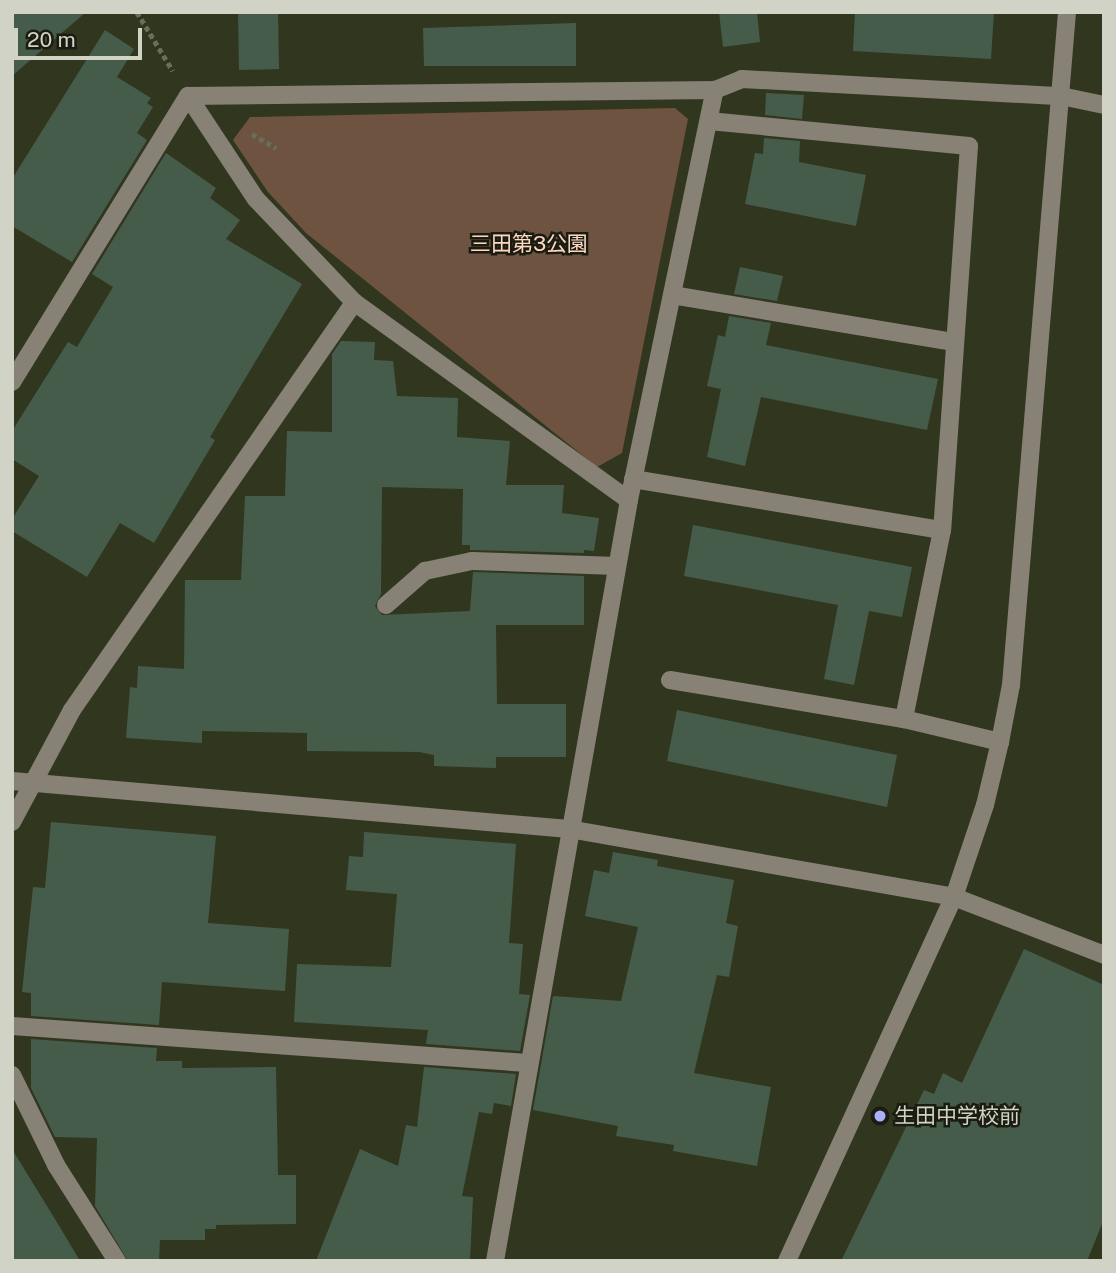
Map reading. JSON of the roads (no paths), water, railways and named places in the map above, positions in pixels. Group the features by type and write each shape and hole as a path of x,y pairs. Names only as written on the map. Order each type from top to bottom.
{"street":[{"path":"787,1261 954,897 985,805 1000,742 1011,685 1067,12"},
{"path":"188,96 715,90 742,79 1060,96 1104,104"},
{"path":"495,1261 527,1063 629,500 715,90"},
{"path":"188,96 256,199 354,302 629,500"},
{"path":"12,382 188,96"},
{"path":"709,121 969,146 942,530 904,719"},
{"path":"672,295 954,342"},
{"path":"12,822 72,710 354,302"},
{"path":"633,479 942,530"},
{"path":"386,605 425,571 472,561 617,566"},
{"path":"670,680 904,719 1000,742"},
{"path":"12,781 569,829 954,897 1104,955"},
{"path":"12,1026 527,1063"},
{"path":"12,1075 56,1165 117,1261"}],"place":[{"name":"生田中学校前","path":"880,1116"}],"park label":[{"name":"三田第3公園","path":"529,244"}]}
